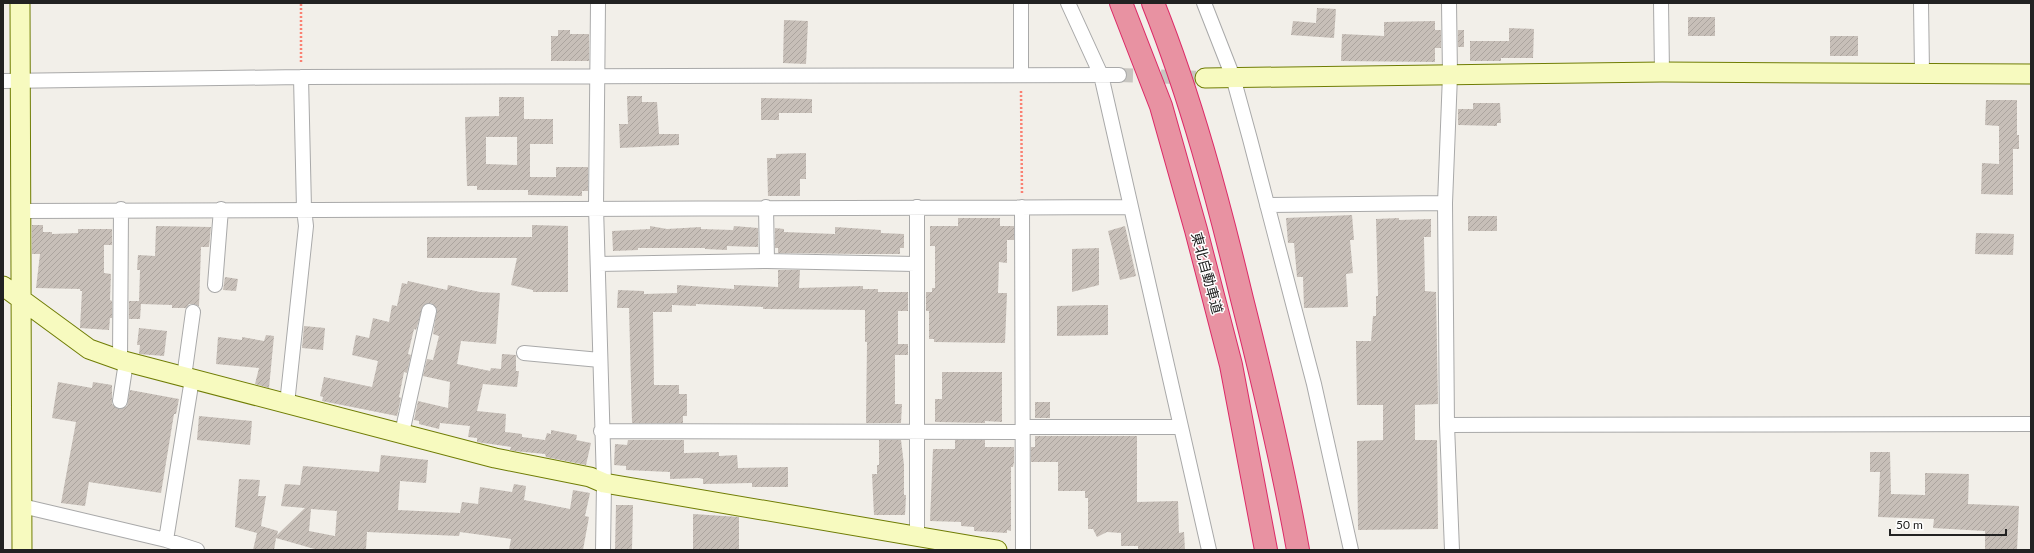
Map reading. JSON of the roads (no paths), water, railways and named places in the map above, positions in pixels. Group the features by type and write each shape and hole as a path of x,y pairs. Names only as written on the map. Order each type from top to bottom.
{"highway":[{"name":"東北自動車道","path":"1121,3 1161,106 1196,230 1231,365 1266,550"},
{"name":"東北自動車道","path":"1153,3 1190,112 1225,230 1253,341 1298,550"},
{"path":"1196,230 1250,550"},
{"path":"1225,230 1273,364 1314,550"}],"street":[{"path":"20,3 12,80 21,211 20,299 22,550"},
{"path":"598,3 596,208 601,431 604,483 603,550"},
{"path":"1021,3 1021,75"},
{"path":"1068,3 1101,75 1209,550"},
{"path":"1204,3 1233,76 1314,384 1351,550"},
{"path":"1449,3 1450,74 1445,203 1447,425 1452,550"},
{"path":"1661,3 1662,72"},
{"path":"1921,3 1922,72"},
{"path":"1205,78 1233,76 1662,72 1922,72 2031,74"},
{"path":"12,80 301,77 1119,75"},
{"path":"287,404 306,226 304,209 301,77"},
{"path":"1267,205 1445,203"},
{"path":"21,211 766,207 1131,207"},
{"path":"766,207 767,261"},
{"path":"917,207 915,264 917,536"},
{"path":"1022,207 1023,550"},
{"path":"215,285 221,209"},
{"path":"120,401 123,361 121,210"},
{"path":"598,264 767,261 915,264"},
{"path":"3,286 89,349 123,361 495,458 590,477 604,483 997,550"},
{"path":"402,433 429,311"},
{"path":"166,540 188,378 193,312"},
{"path":"524,353 600,360"},
{"path":"1447,425 2031,424"},
{"path":"601,431 916,431 1181,427"},
{"path":"22,506 166,540 197,550"}],"tunnel":[{"path":"1119,75 1205,78"}]}
